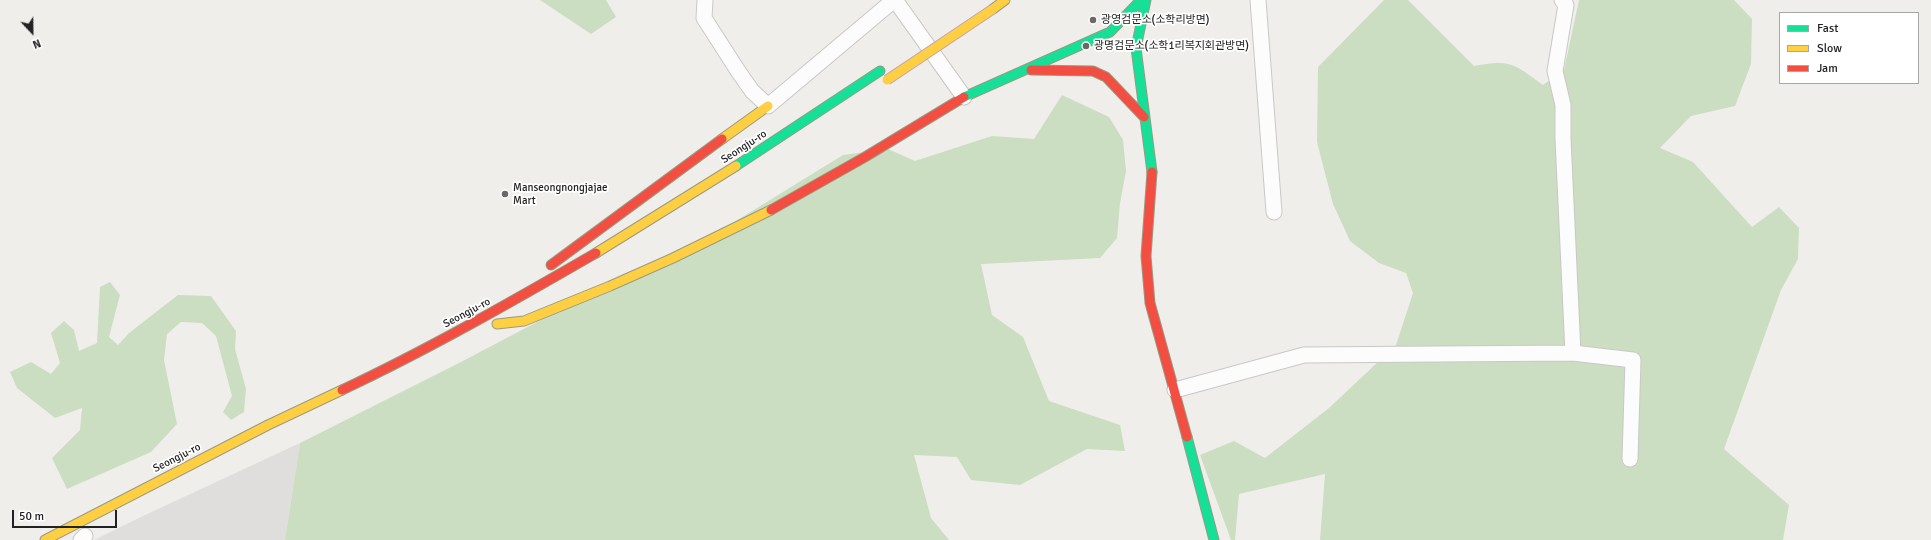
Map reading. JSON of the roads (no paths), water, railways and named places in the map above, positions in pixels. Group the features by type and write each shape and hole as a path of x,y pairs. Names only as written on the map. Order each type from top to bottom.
{"main road":[{"path":"884,82 1005,0"},
{"path":"517,312 493,326 524,321 694,249 811,188 899,138 964,97 1110,32 1141,0"},
{"path":"1146,0 1136,48 1144,118 1149,139 1153,177 1148,217 1146,256 1150,303 1205,500 1214,540"},
{"path":"919,45 932,36"},
{"name":"Seongju-ro","path":"45,540 268,425 385,370 517,299 623,238 799,126 883,69"},
{"path":"1026,70 1093,71 1106,78 1144,118"},
{"path":"546,269 768,106"},
{"path":"517,299 534,278"}],"street":[{"path":"705,0 704,18 752,91 768,106 894,0 964,97"},
{"path":"1258,0 1274,212"},
{"path":"1562,0 1566,5 1555,71 1563,105 1563,139 1573,353"},
{"path":"1175,390 1304,355 1573,353 1633,360 1630,459"}],"place":[{"name":"광영검문소(소학리방면)","path":"1093,20"},
{"name":"광명검문소(소학1리복지회관방면)","path":"1086,46"},
{"name":"Manseongnongjajae Mart","path":"505,194"}]}
